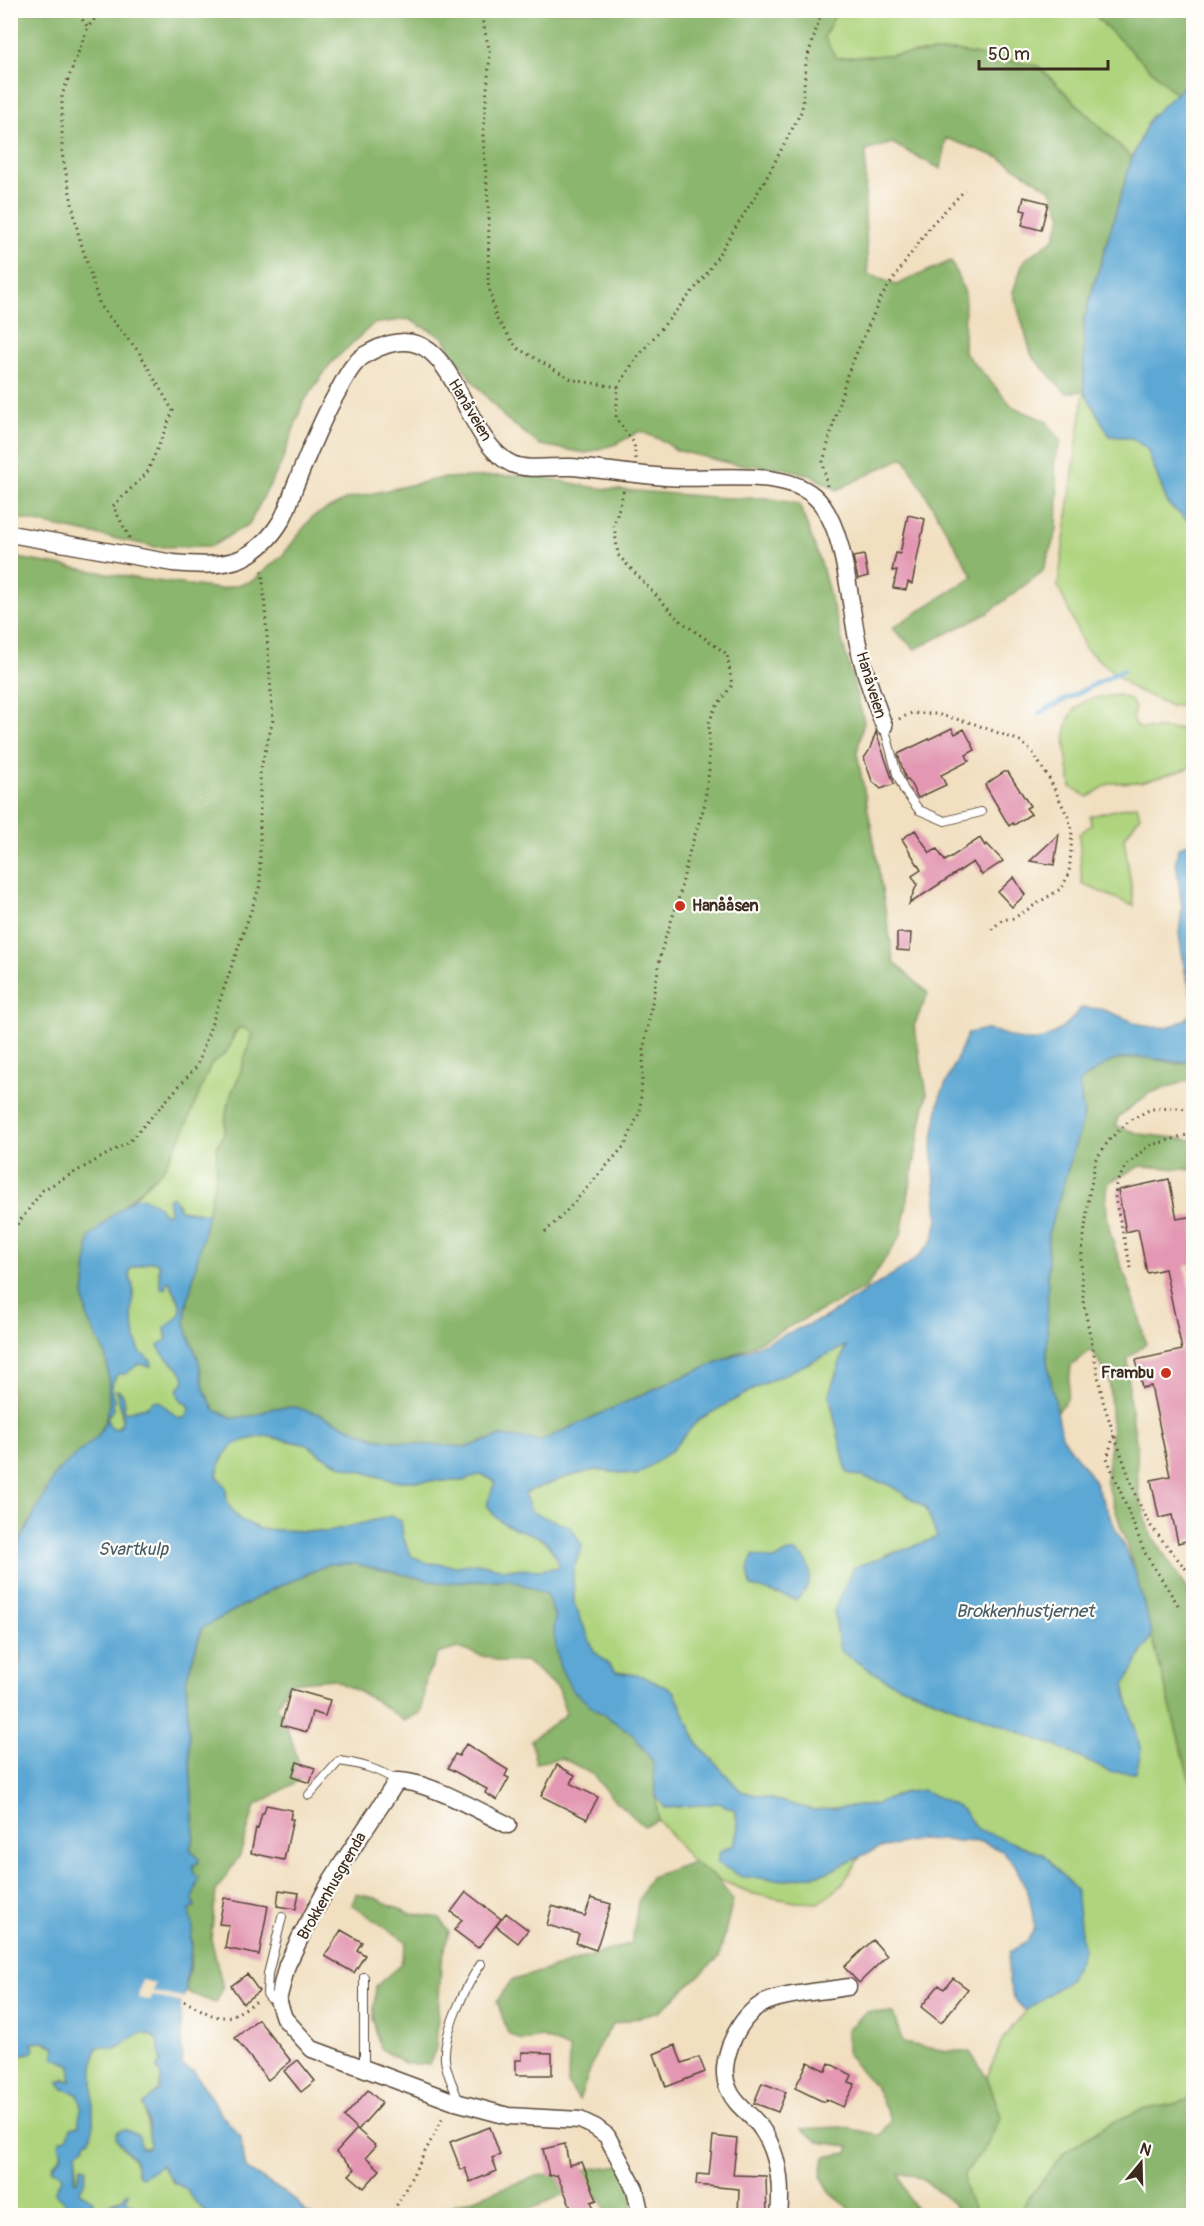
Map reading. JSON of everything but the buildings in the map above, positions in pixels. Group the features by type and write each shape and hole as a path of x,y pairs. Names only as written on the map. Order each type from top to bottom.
{"street":[{"name":"Hanåveien","path":"10,534 197,565 241,559 260,547 281,521 326,413 353,365 368,352 387,344 405,341 424,346 446,368 487,440 512,464 534,467 594,468 682,478 776,481 799,486 815,496 834,524 838,536 858,644 874,701 884,726"},
{"path":"397,1781 410,1781 427,1787 508,1825"},
{"name":"Brokkenhusgrenda","path":"272,1997 327,1888 397,1781"},
{"path":"779,2216 780,2200 776,2157 761,2127 737,2105 732,2097 728,2089 724,2064 736,2030 759,2006 776,1999 848,1987"},
{"path":"272,1997 284,2018 312,2049 364,2070 456,2102 508,2116 580,2120 595,2127 607,2136 635,2190 641,2216"}],"lane":[{"path":"884,726 897,774 904,790 919,810 945,821 981,812"},
{"path":"309,1795 339,1761 363,1764 397,1781"},
{"path":"272,1997 268,1974 282,1917"},
{"path":"456,2102 445,2060 445,2047 468,1983 481,1964"},
{"path":"364,1977 364,2070"}],"path":[{"path":"75,10 88,27"},
{"path":"102,10 88,27 62,95 62,153 78,233 100,306 139,352 173,411 147,473 113,506 138,557"},
{"path":"480,10 490,53 483,135 489,215 488,283 496,318 517,348 573,380 618,387"},
{"path":"545,1232 563,1215 624,1145 640,1111 644,1047 663,948 704,807 709,770 709,723 714,710 732,685 727,654 679,620 618,555 614,525 628,473 636,459 634,443 616,418 618,387 635,360 706,275 766,179 802,110 806,62 822,10"},
{"path":"821,504 828,493 823,462 847,375 881,297 931,225 965,190"},
{"path":"10,1234 43,1190 129,1142 197,1066 260,885 260,772 273,720 260,547"},
{"path":"884,726 912,713 936,714 972,723 1020,741 1033,753 1050,780 1072,830 1069,873 1062,888 1014,918 1002,920 989,932"},
{"path":"1194,1111 1180,1108 1152,1109 1130,1121 1110,1139 1096,1159 1081,1261 1083,1300 1103,1401 1114,1435 1137,1499 1150,1525 1194,1580"},
{"path":"1131,1268 1115,1198 1116,1184 1126,1166 1148,1146 1194,1133"},
{"path":"1114,1435 1107,1458 1114,1477 1145,1553 1178,1605"},
{"path":"184,2001 215,2018 241,2012 272,1997"},
{"path":"391,2216 456,2102"}],"green space":[{"path":"10,11 837,11 824,37 836,58 956,51 1038,66 1132,158 1084,318 1084,391 1066,393 1032,356 1013,292 1024,260 1054,239 1062,216 1051,190 1000,158 946,138 941,169 892,143 866,151 865,215 868,274 896,285 951,261 965,293 964,352 1013,407 1046,421 1061,441 1054,463 1058,493 1057,530 1043,571 988,613 915,649 892,628 973,577 904,457 837,490 810,475 784,468 733,464 676,450 663,441 640,431 616,444 586,453 540,445 505,418 471,379 443,337 408,319 373,324 331,363 303,403 281,464 249,524 212,546 156,547 11,517"},
{"path":"837,11 1097,11 1098,19 1176,94 1150,118 1132,158 1038,66 956,51 836,58 824,37"},
{"path":"1097,11 1193,11 1193,77 1176,94 1098,19"},
{"path":"1084,391 1110,436 1132,438 1147,449 1168,504 1187,520 1193,519 1193,703 1171,706 1132,688 1085,648 1058,586"},
{"path":"529,475 597,488 725,498 766,498 799,504 821,563 864,721 857,753 894,962 928,993 914,1026 927,1093 901,1235 866,1288 723,1360 541,1441 501,1436 467,1447 414,1444 374,1438 340,1424 273,1408 253,1416 233,1418 214,1410 204,1389 198,1358 185,1323 216,1175 217,1147 225,1131 226,1112 252,1034 244,1028 239,1028 233,1034 231,1044 225,1054 211,1064 184,1131 162,1170 89,1238 84,1298 88,1320 105,1353 108,1368 109,1404 105,1423 98,1437 57,1471 19,1542 11,1583 11,557 140,579 221,589 252,581 283,555 312,517 347,499 442,478"},
{"path":"1118,695 1131,700 1135,708 1132,719 1139,728 1174,729 1193,725 1193,763 1187,769 1141,782 1110,783 1088,797 1071,787 1066,752 1066,728 1076,708 1089,699"},
{"path":"1137,805 1140,816 1124,838 1134,906 1082,884 1079,834 1091,825 1090,816"},
{"path":"239,1028 244,1028 252,1034 226,1112 225,1131 217,1147 216,1175 208,1214 180,1210 178,1203 167,1214 163,1214 152,1202 135,1197 162,1170 184,1131 211,1063 228,1049"},
{"path":"1144,1057 1178,1064 1193,1060 1193,1079 1150,1093 1118,1117 1116,1126 1140,1134 1193,1140 1193,1170 1141,1166 1109,1182 1106,1198 1113,1244 1137,1308 1146,1344 1128,1358 1129,1397 1137,1447 1138,1491 1149,1531 1187,1590 1193,1617 1193,1793 1135,1571 1106,1480 1112,1427 1109,1376 1091,1350 1071,1366 1067,1399 1057,1413 1047,1362 1048,1234 1084,1116 1079,1083 1110,1061"},
{"path":"151,1261 157,1262 159,1280 166,1287 165,1282 169,1281 180,1304 181,1313 165,1333 167,1339 163,1354 183,1371 185,1380 177,1393 190,1409 185,1418 178,1418 170,1412 146,1407 126,1412 125,1404 120,1398 122,1422 116,1429 109,1425 107,1417 114,1409 111,1391 115,1378 118,1374 126,1373 138,1364 152,1366 151,1361 140,1352 135,1337 132,1316 133,1287 129,1275 131,1268"},
{"path":"846,1345 829,1394 847,1473 888,1484 926,1508 937,1537 914,1548 886,1554 840,1651 888,1681 1058,1747 1110,1772 1141,1751 1124,1686 1152,1635 1193,1793 1193,2097 1180,2103 1140,2110 1107,2125 1064,2153 1016,2215 979,2215 966,2194 964,2174 987,2145 1001,2117 987,2077 1003,2039 1025,2011 1070,1979 1076,1890 977,1829 962,1809 902,1793 874,1805 813,1810 741,1791 698,1744 674,1691 642,1676 616,1672 594,1651 574,1603 573,1570 582,1546 571,1527 531,1512 524,1493 566,1477 596,1470 637,1475 670,1452 698,1420 761,1385","holes":["788,1552 796,1552 807,1563 780,1595 772,1592 775,1560"]},
{"path":"266,1436 308,1445 321,1455 343,1466 394,1481 463,1481 481,1474 495,1481 492,1493 512,1526 542,1539 552,1550 559,1567 541,1570 504,1569 477,1563 457,1566 428,1563 411,1556 403,1537 401,1521 392,1516 326,1532 260,1529 239,1519 226,1503 226,1488 217,1475 224,1457 233,1446"},
{"path":"329,1564 356,1564 443,1583 509,1579 546,1594 555,1617 554,1635 595,1709 633,1734 653,1762 658,1820 644,1826 614,1800 591,1773 562,1758 536,1763 531,1740 566,1714 559,1689 526,1661 502,1662 458,1648 438,1654 426,1678 421,1712 404,1721 373,1699 333,1679 288,1683 277,1706 293,1744 303,1778 255,1806 240,1855 216,1891 211,1939 223,1988 216,2003 186,1992 192,1951 190,1912 195,1879 192,1868 197,1863 190,1848 194,1837 186,1680 202,1628 271,1590"},
{"path":"10,1596 20,1657 15,1683 16,1733 11,1745"},
{"path":"656,1796 666,1808 719,1803 735,1810 738,1827 734,1845 720,1851 742,1877 788,1880 828,1872 860,1857 840,1887 819,1903 796,1902 754,1894 717,1879 693,1862 658,1820"},
{"path":"693,1862 717,1879 733,1900 719,1957 659,2012 613,2024 599,2045 579,2100 568,2084 569,2049 541,2037 522,2041 508,2033 497,2001 511,1981 632,1943 638,1902 650,1877"},
{"path":"356,1894 375,1898 409,1913 440,1918 449,1932 441,1965 436,2048 429,2065 404,2063 380,2048 373,2020 376,1986 400,1965 407,1942 352,1905"},
{"path":"866,2012 893,2013 903,2043 947,2051 969,2051 987,2077 1001,2116 987,2145 964,2174 966,2194 979,2215 961,2215 940,2192 919,2178 911,2174 899,2174 910,2200 920,2215 855,2215 830,2191 821,2176 824,2157 847,2153 849,2146 819,2142 802,2129 841,2127 881,2135 891,2121 876,2088 847,2055 847,2029"},
{"path":"143,2033 158,2041 161,2062 157,2068 161,2076 160,2089 149,2099 145,2108 150,2147 141,2148 119,2131 116,2135 142,2177 161,2165 173,2182 186,2188 208,2215 138,2215 139,2210 126,2201 128,2192 122,2199 112,2201 104,2212 90,2215 84,2195 79,2193 87,2169 78,2175 75,2182 77,2152 93,2129 93,2068 96,2048 102,2046 116,2049"},
{"path":"37,2042 56,2047 53,2057 71,2065 71,2081 64,2079 64,2089 78,2096 83,2106 79,2125 73,2126 60,2158 52,2164 52,2170 62,2174 56,2187 73,2215 11,2216 11,2059 32,2052 32,2043"},
{"path":"1193,2097 1193,2215 1016,2215 1064,2153 1107,2125 1140,2110 1180,2103"},
{"path":"628,2164 636,2186 630,2215 608,2215 602,2200 585,2190 569,2192 517,2215 416,2216 471,2200 537,2176"}],"water":[{"path":"1193,77 1194,519 1187,520 1168,504 1147,449 1132,438 1110,436 1084,391 1084,319 1132,158 1150,118"},
{"path":"1194,842 1193,1001 1179,934 1182,908 1176,860 1178,848"},
{"path":"1081,1008 1100,1009 1156,1028 1182,1021 1193,1009 1193,1060 1179,1062 1144,1057 1123,1058 1106,1064 1079,1083 1084,1116 1048,1234 1047,1362 1062,1436 1094,1481 1135,1571 1152,1635 1124,1686 1141,1751 1136,1773 1110,1772 1058,1747 888,1681 840,1651 834,1611 853,1568 937,1537 926,1508 888,1484 847,1473 829,1394 846,1346 761,1385 698,1420 670,1452 637,1475 596,1470 566,1477 524,1493 531,1512 571,1527 582,1546 573,1570 574,1603 594,1651 616,1672 642,1676 674,1691 698,1744 741,1791 813,1810 874,1805 902,1793 923,1790 962,1809 977,1829 1043,1854 1076,1890 1083,1950 1070,1979 1025,2011 1019,2005 1010,1984 1009,1960 1010,1952 1027,1941 1035,1928 1029,1895 1015,1865 1004,1852 982,1842 920,1839 876,1849 828,1872 788,1880 742,1877 717,1863 720,1851 734,1845 738,1827 735,1810 719,1803 665,1808 656,1796 653,1762 633,1734 595,1709 572,1690 559,1665 554,1635 555,1617 546,1594 509,1579 443,1583 356,1564 329,1564 271,1590 202,1628 186,1680 194,1837 190,1848 199,1859 199,1862 192,1866 195,1876 199,1877 193,1900 195,1907 190,1910 193,1928 186,1992 180,2002 182,2064 185,2068 194,2071 221,2114 241,2137 243,2160 247,2169 296,2200 304,2211 311,2215 208,2215 186,2189 173,2182 162,2165 142,2177 139,2176 134,2158 117,2140 116,2135 125,2129 139,2136 141,2148 150,2147 149,2127 143,2105 160,2089 161,2076 157,2068 161,2062 158,2041 147,2034 139,2034 115,2049 102,2046 96,2048 93,2068 93,2129 90,2139 77,2152 74,2180 77,2182 81,2166 86,2167 84,2183 79,2192 92,2201 93,2206 90,2215 73,2215 69,2207 55,2193 62,2174 51,2168 62,2155 59,2144 61,2140 68,2137 71,2127 79,2125 81,2103 78,2094 64,2089 59,2083 59,2081 71,2081 71,2065 53,2057 56,2047 44,2042 32,2043 34,2049 32,2052 11,2059 10,1745 16,1733 15,1683 21,1657 11,1584 19,1543 57,1471 97,1437 105,1423 109,1404 108,1368 105,1353 88,1320 84,1298 89,1238 135,1197 152,1202 167,1214 170,1211 168,1199 173,1196 180,1210 208,1214 186,1309 185,1323 198,1358 204,1389 214,1410 233,1418 253,1416 273,1408 295,1407 319,1414 374,1438 414,1444 467,1447 501,1436 541,1441 659,1387 824,1318 919,1256 933,1240 938,1220 932,1145 940,1097 968,1033 987,1030 1020,1040 1039,1040 1060,1030","holes":["151,1261 159,1265 160,1287 165,1289 166,1282 169,1281 180,1302 179,1316 165,1328 167,1339 158,1345 164,1355 183,1374 185,1380 177,1393 190,1409 185,1418 178,1418 159,1401 153,1401 146,1407 126,1412 123,1395 116,1390 123,1415 121,1426 116,1429 109,1425 107,1417 114,1409 112,1392 114,1380 118,1374 125,1374 139,1364 152,1366 151,1361 140,1352 135,1337 132,1316 133,1287 129,1275 131,1268","266,1436 308,1445 321,1455 343,1466 394,1481 463,1481 481,1474 495,1481 487,1505 495,1516 505,1524 532,1534 548,1544 559,1567 541,1570 504,1569 477,1563 457,1566 428,1563 411,1556 403,1537 401,1521 392,1516 326,1532 260,1529 239,1519 227,1503 226,1488 217,1475 224,1457 233,1446"]},
{"path":"788,1552 796,1552 809,1568 808,1584 800,1597 796,1600 751,1586 748,1570 754,1555 775,1560"},
{"path":"127,2192 129,2193 126,2200 137,2208 138,2215 97,2215 108,2212 109,2204 122,2199"}],"pier":[{"path":"142,1980 155,1983 153,1992 183,1998 182,2003 152,1996 151,2001 138,1998"}],"waterway":[{"path":"1039,713 1123,670"}],"place":[{"name":"Hanååsen","path":"680,906"},
{"name":"Frambu","path":"1166,1373"}],"water label":[{"name":"Svartkulp","path":"133,1549"},
{"name":"Brokkenhustjernet","path":"1025,1611"}]}
